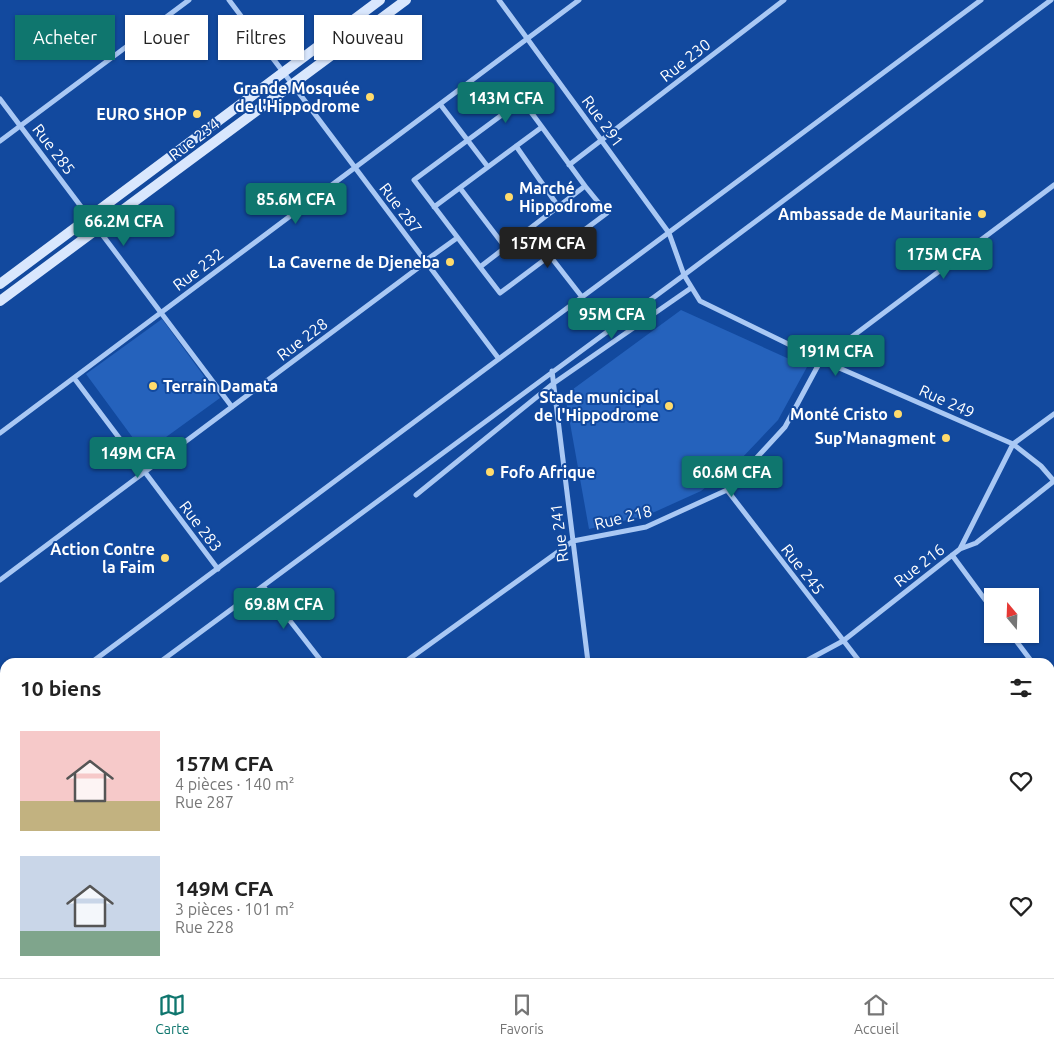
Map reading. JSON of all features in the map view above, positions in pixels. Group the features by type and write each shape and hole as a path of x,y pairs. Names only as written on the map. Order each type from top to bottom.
{"main road":[{"name":"Rue 234","path":"0,284 380,0"},
{"name":"Rue 234","path":"0,301 406,0"}],"street":[{"path":"0,141 189,0"},
{"name":"Rue 287","path":"229,0 499,359"},
{"name":"Rue 291","path":"499,0 669,233"},
{"name":"Rue 232","path":"0,433 579,0"},
{"name":"Rue 230","path":"569,165 784,0"},
{"path":"97,658 981,0"},
{"path":"165,658 684,275 1050,0 1054,5"},
{"name":"Rue 285","path":"0,99 232,407"},
{"path":"522,100 584,186 607,213 500,293 414,180 467,140 522,100"},
{"path":"440,104 488,167"},
{"path":"434,207 542,127"},
{"path":"516,146 558,206"},
{"name":"Rue 218","path":"411,658 572,541 646,527 727,490 785,428 821,360 1054,185"},
{"path":"480,267 584,186"},
{"path":"460,188 505,247"},
{"path":"529,229 582,297"},
{"name":"Rue 249","path":"669,233 684,275 700,302 821,360 1013,444 1041,466 1054,481"},
{"name":"Rue 228","path":"0,580 458,238"},
{"path":"416,495 554,383 691,288"},
{"name":"Rue 241","path":"552,371 587,658"},
{"name":"Rue 283","path":"74,378 218,569"},
{"name":"Rue 216","path":"811,658 843,641 960,549 1013,444 1054,414"},
{"path":"960,549 976,543 1054,481"},
{"name":"Rue 245","path":"727,490 857,658"},
{"path":"952,555 984,598"},
{"path":"263,586 319,658"},
{"path":"1018,643 1029,658"}],"shaded area":[{"path":"681,310 807,367 778,420 740,460 701,491 648,515 589,529 565,395"},
{"name":"Terrain Damata","path":"162,319 220,398 144,453 86,374"}],"place":[{"name":"Grande Mosquée de l'Hippodrome","path":"370,97"},
{"name":"EURO SHOP","path":"197,114"},
{"name":"Marché Hippodrome","path":"509,197"},
{"name":"Ambassade de Mauritanie","path":"982,214"},
{"name":"La Caverne de Djeneba","path":"450,262"},
{"name":"Terrain Damata","path":"153,386"},
{"name":"Stade municipal de l'Hippodrome","path":"669,406"},
{"name":"Monté Cristo","path":"898,414"},
{"name":"Sup'Managment","path":"946,438"},
{"name":"Fofo Afrique","path":"490,472"},
{"name":"Action Contre la Faim","path":"165,558"}]}
